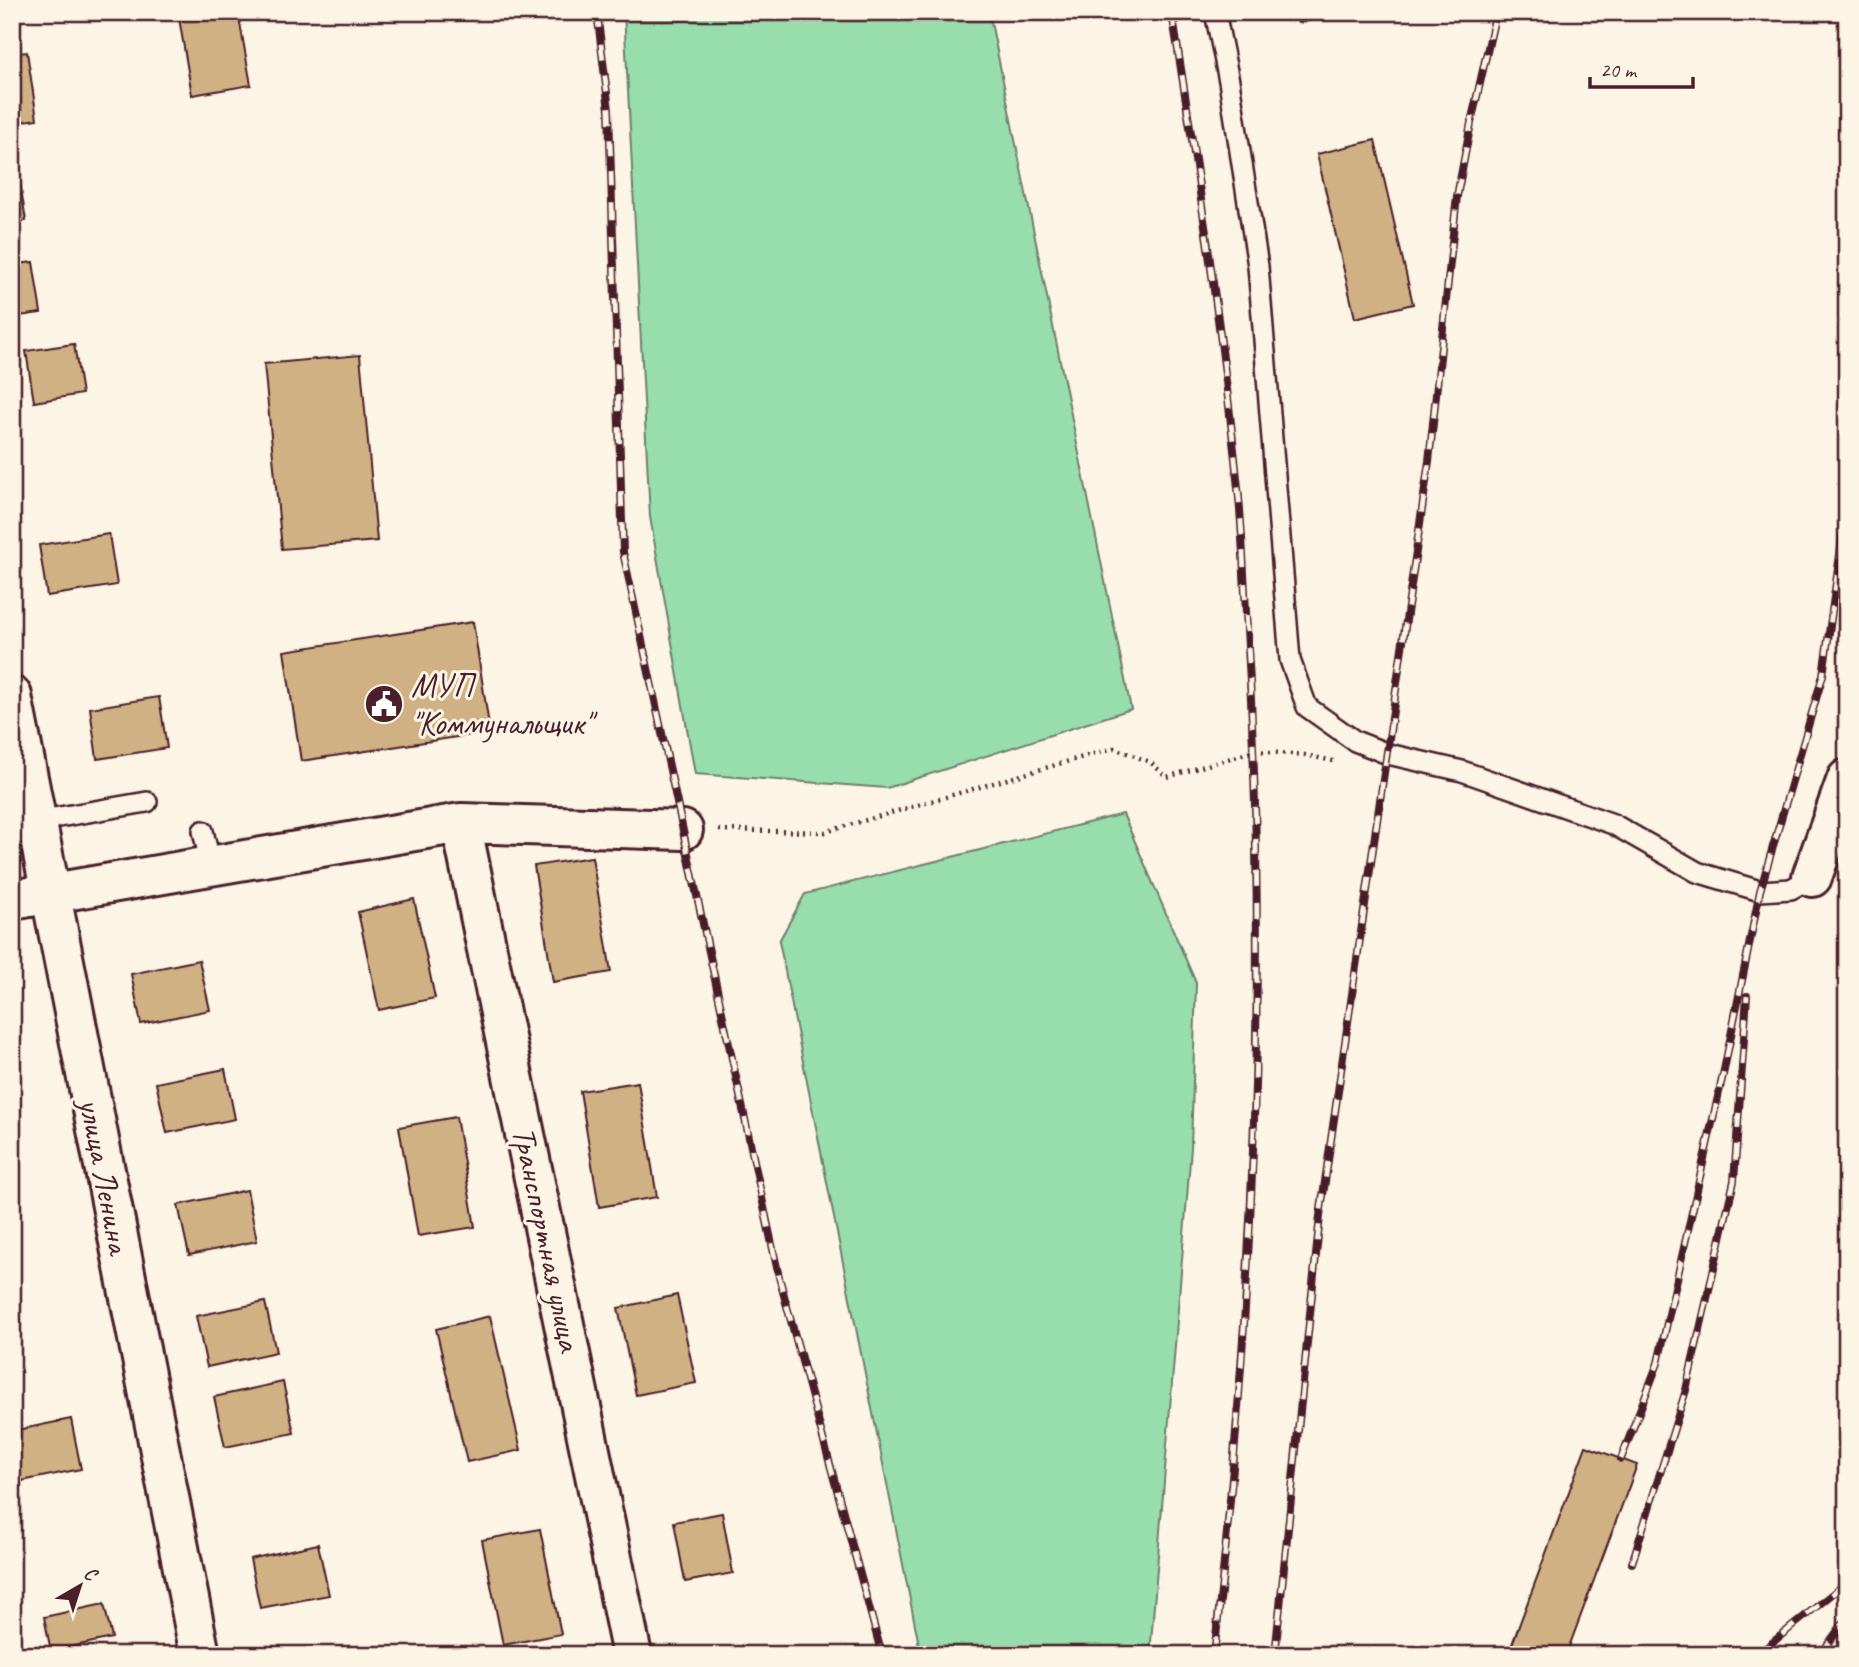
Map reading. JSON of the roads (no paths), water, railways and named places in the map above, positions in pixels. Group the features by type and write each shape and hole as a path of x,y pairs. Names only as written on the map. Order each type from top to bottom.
{"street":[{"name":"улица Ленина","path":"12,696 200,1655"},
{"path":"1812,877 1847,779"},
{"path":"12,900 50,894 207,848 461,824 683,830"},
{"name":"Транспортная улица","path":"461,824 632,1655"}],"lane":[{"path":"1215,12 1229,81 1258,267 1290,660 1307,707 1355,741 1388,754 1462,771 1613,824 1697,872 1760,891 1791,888 1812,877"},
{"path":"36,821 147,802"}],"railway":[{"path":"597,12 609,110 623,552 779,1277 882,1655"},
{"path":"1172,12 1232,428 1241,523 1257,885 1257,1014 1247,1271 1239,1399 1214,1655"},
{"path":"1275,1655 1320,1216 1429,461 1457,196 1496,12"},
{"path":"1621,1459 1658,1363 1724,1070 1760,891 1823,675 1847,505"},
{"path":"1632,1563 1686,1390 1734,1181 1747,996"},
{"path":"1757,1655 1847,1582"},
{"path":"1820,1655 1847,1618"}],"place":[{"name":"МУП \"Коммунальщик\"","path":"384,704"}]}
